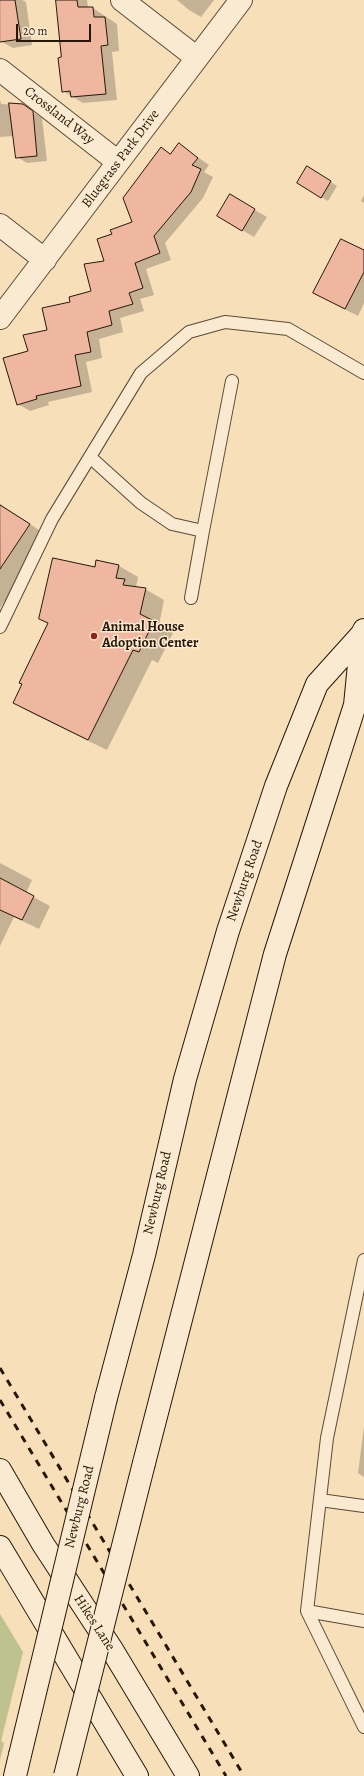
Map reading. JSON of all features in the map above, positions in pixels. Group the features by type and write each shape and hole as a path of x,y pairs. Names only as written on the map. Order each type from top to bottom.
{"main road":[{"path":"122,0 197,58"},
{"name":"Bluegrass Park Drive","path":"0,318 241,0"},
{"name":"Crossland Way","path":"0,70 118,162"},
{"path":"0,225 45,260"},
{"name":"Newburg Road","path":"15,1776 106,1398 144,1255 185,1079 235,909 276,786 316,684 363,632"},
{"name":"Newburg Road","path":"65,1776 275,954 355,705 363,632"},
{"name":"Hikes Lane","path":"0,1470 42,1544 111,1648 188,1776"},
{"path":"0,1546 136,1776"}],"lane":[{"path":"0,627 52,519 141,373 189,332 225,322 288,329 364,373"},
{"path":"192,598 232,381"},
{"path":"90,457 141,503 172,524 203,532"},
{"path":"364,1260 327,1438 307,1611 364,1727"},
{"path":"320,1500 364,1506"},
{"path":"307,1611 364,1621"}],"green space":[{"path":"0,1614 23,1652 1,1741 4,1743 0,1760"}],"building":[{"path":"0,0 15,0 21,39 0,42"},
{"path":"56,0 77,0 78,7 93,7 94,17 105,17 108,45 101,46 106,94 71,97 70,91 62,92 58,58 61,57"},
{"path":"9,103 23,104 33,111 37,156 16,158"},
{"path":"179,143 198,158 192,165 201,169 191,192 154,236 160,253 135,263 143,288 129,293 133,304 109,311 112,325 87,332 91,352 75,355 81,386 36,396 37,399 17,405 3,358 28,351 23,335 47,330 42,308 70,302 69,297 91,291 84,264 104,261 97,239 112,234 110,230 132,222 123,198 161,147 170,154"},
{"path":"307,166 331,181 321,198 297,183"},
{"path":"230,194 255,209 242,231 217,216"},
{"path":"341,239 364,250 364,272 345,309 313,293"},
{"path":"0,505 30,524 0,569"},
{"name":"Animal House Adoption Center","path":"53,558 95,567 96,560 119,565 116,578 125,579 123,585 146,588 140,614 154,621 139,652 133,650 88,740 13,703 22,684 19,683 48,623 39,619"},
{"path":"0,878 34,896 22,920 0,910"}],"railway":[{"path":"0,1368 244,1776"},
{"path":"0,1400 226,1776"}],"place":[{"name":"Animal House Adoption Center","path":"94,636"}]}
